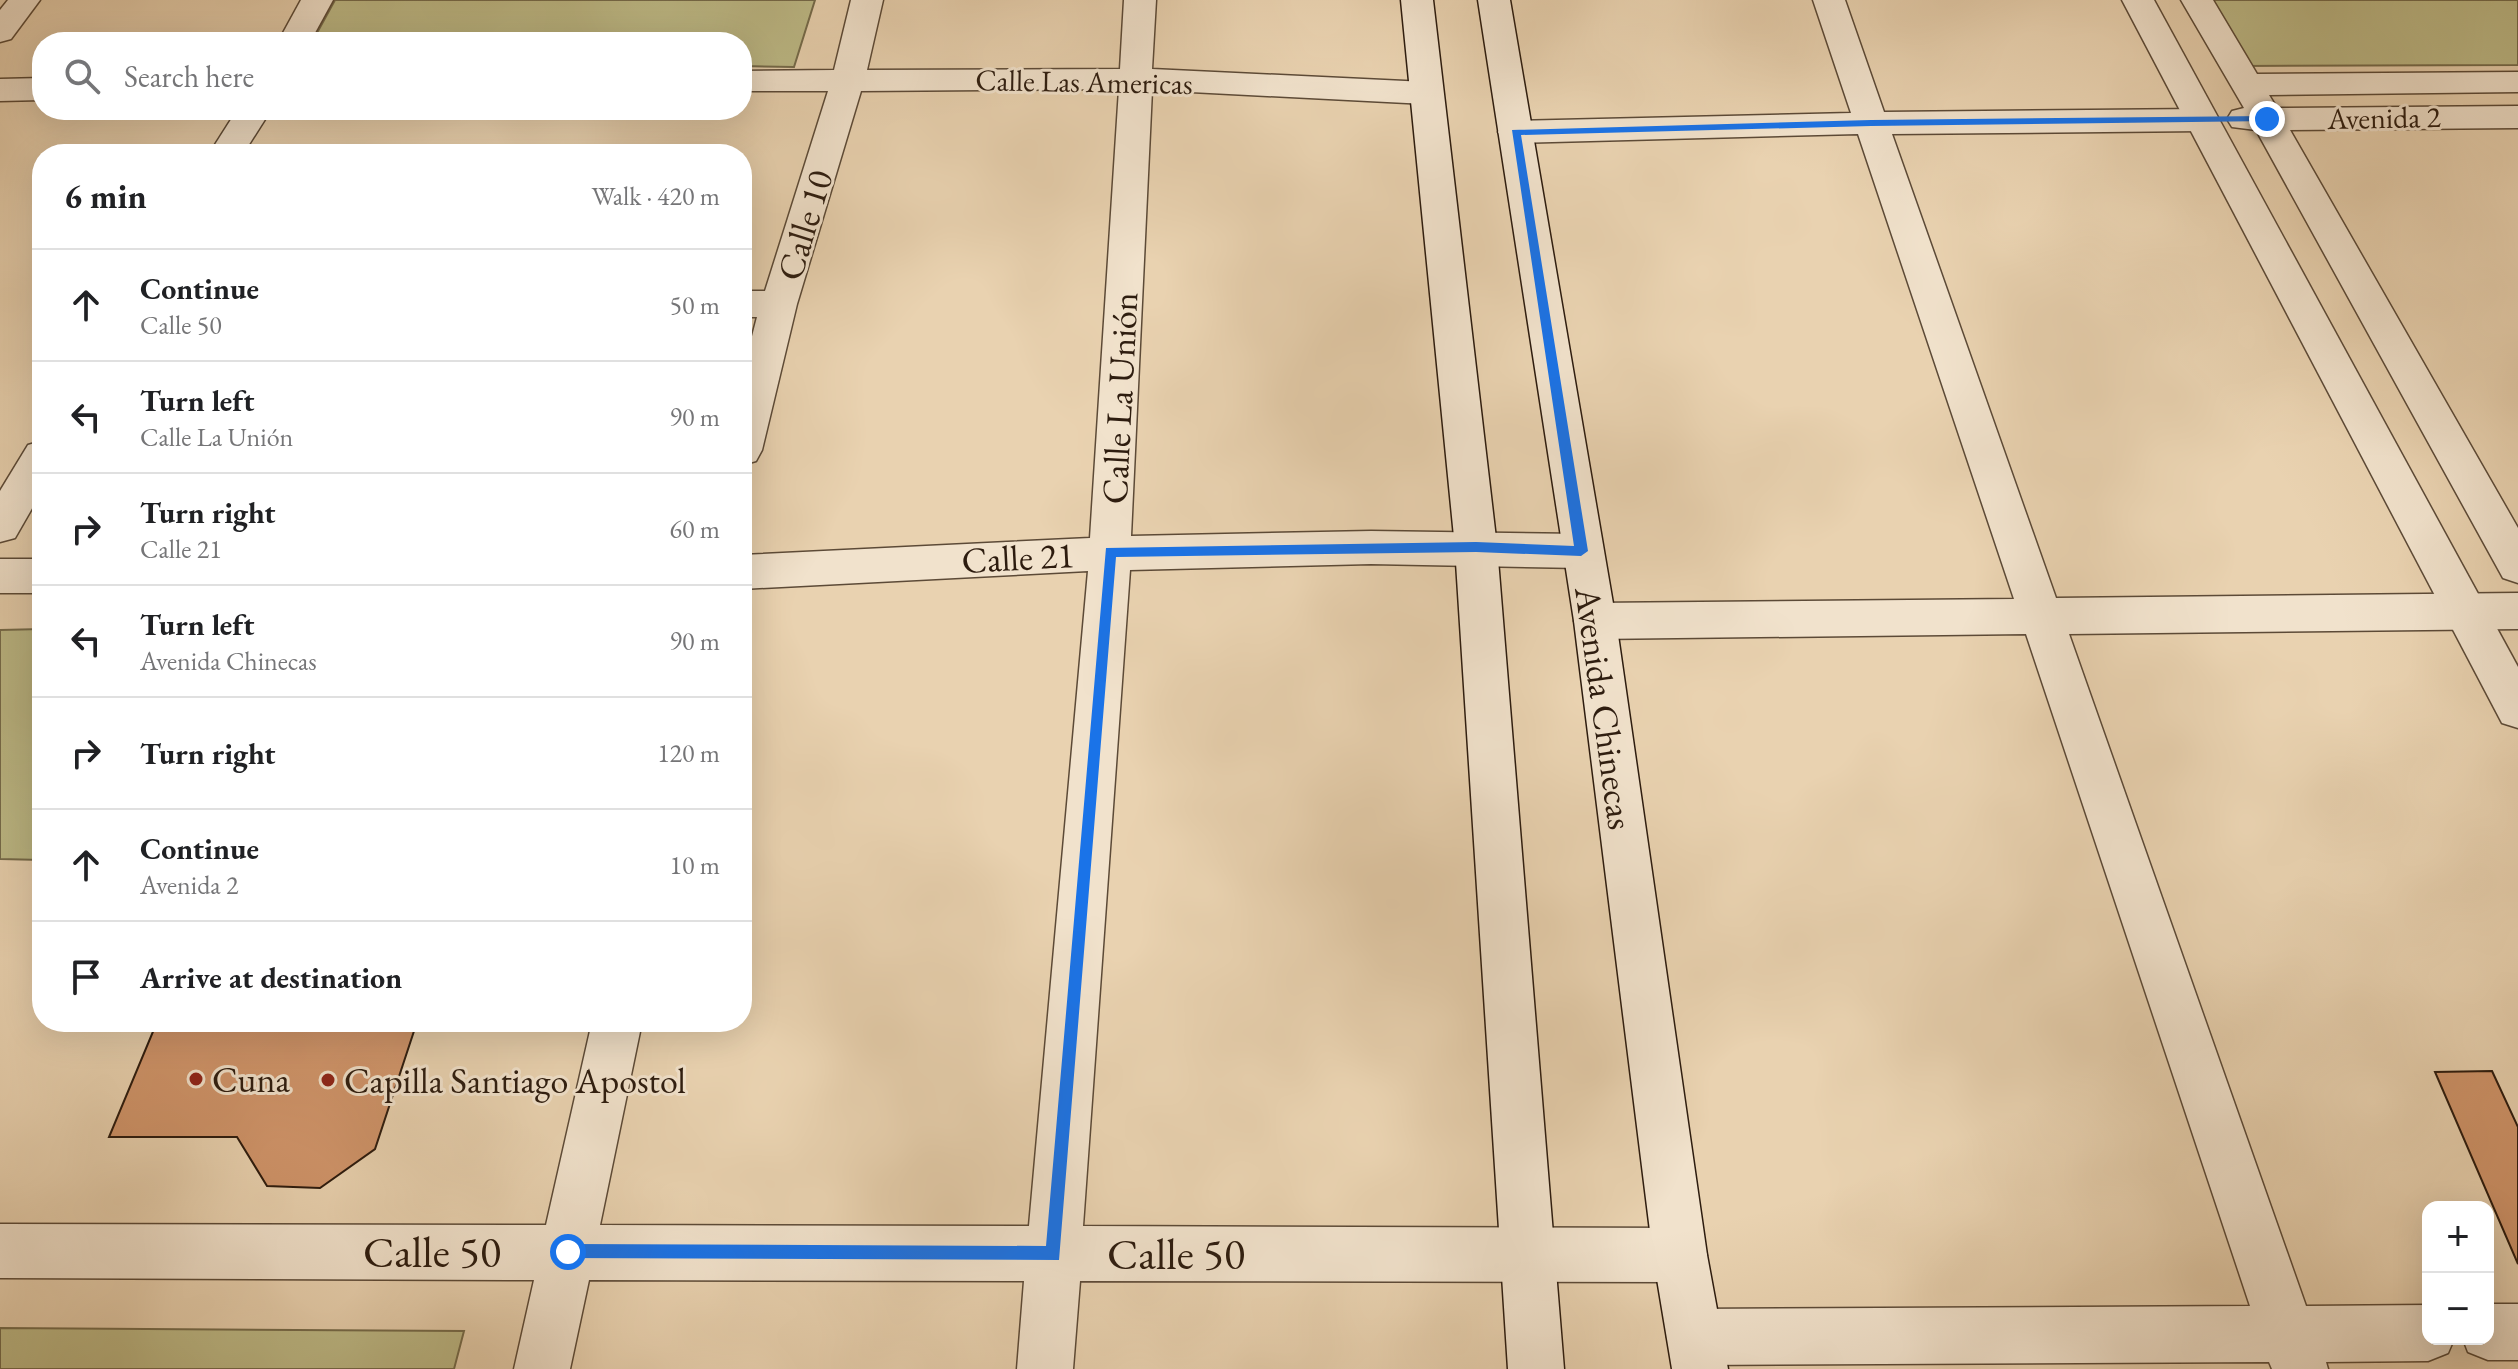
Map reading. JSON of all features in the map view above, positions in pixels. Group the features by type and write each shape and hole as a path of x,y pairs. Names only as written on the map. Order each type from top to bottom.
{"street":[{"path":"0,32 24,0"},
{"path":"299,32 317,0"},
{"name":"Calle 10","path":"752,411 779,304 848,81 867,0"},
{"name":"Calle La Unión","path":"1045,1369 1110,552 1140,0"},
{"path":"1417,0 1476,547 1525,1255 1536,1369"},
{"name":"Avenida Chinecas","path":"1494,0 1581,551 1595,621 1680,1255 1698,1353"},
{"path":"1829,0 2294,1351"},
{"path":"2138,0 2518,709"},
{"path":"2197,0 2518,566"},
{"name":"Calle Las Americas","path":"752,81 1135,79 1426,93"},
{"name":"Avenida 2","path":"2247,85 2518,82"},
{"path":"0,90 32,89"},
{"name":"Avenida 2","path":"1515,132 1871,123 2518,117"},
{"path":"232,144 248,120"},
{"path":"752,304 779,304"},
{"path":"0,526 32,473"},
{"name":"Calle 21","path":"752,571 1110,552 1476,547 1581,551"},
{"path":"0,576 32,576"},
{"path":"1595,621 2518,611"},
{"path":"542,1369 615,1032"},
{"name":"Calle 50","path":"0,1251 1680,1255"},
{"path":"2494,1332 2518,1332"},
{"path":"1698,1353 2294,1351 2422,1334"}],"shaded area":[{"path":"335,0 815,0 794,67 752,66 752,32 317,32"},
{"path":"2202,0 2518,0 2518,65 2242,66"},
{"path":"32,629 32,860 0,859 0,630"},
{"path":"0,1328 464,1331 454,1369 0,1369"}],"building":[{"path":"153,1032 414,1032 375,1149 320,1188 267,1186 237,1137 109,1137"},
{"path":"2492,1071 2518,1127 2518,1264 2494,1208 2494,1201 2491,1201 2435,1072"}],"place":[{"name":"Cuna","path":"196,1079"},
{"name":"Capilla Santiago Apostol","path":"328,1080"}],"route":[{"path":"568,1252 1053,1254 1110,552 1476,547 1581,551 1515,132 1871,123 2267,119"}]}
